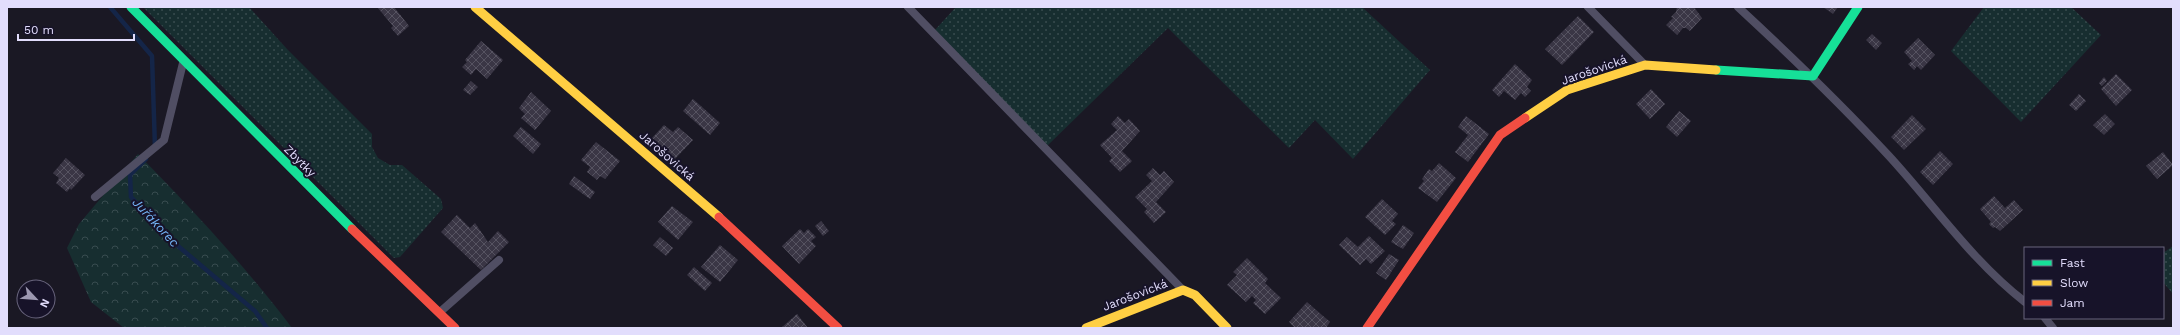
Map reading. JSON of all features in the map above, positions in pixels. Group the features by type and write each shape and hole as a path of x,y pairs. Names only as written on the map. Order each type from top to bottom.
{"street":[{"name":"Zbytky","path":"131,7 312,190 455,328"},
{"name":"Jarošovická","path":"475,7 725,222 838,328"},
{"path":"1813,76 1858,7"},
{"name":"Jarošovická","path":"1367,328 1500,135 1567,90 1645,65 1813,76"},
{"name":"Jarošovická","path":"1086,328 1183,290 1195,295 1227,328"}],"lane":[{"path":"908,7 1183,290"},
{"path":"1588,7 1645,65"},
{"path":"1738,7 1813,76 1889,157 2000,283 2024,301"},
{"path":"95,197 164,140 183,60"},
{"path":"439,313 499,260"},
{"path":"2046,319 2053,328"}],"green space":[{"path":"143,7 249,7 287,49 372,134 372,147 378,158 390,165 402,165 441,199 443,208 400,257 394,258"},
{"path":"956,7 1362,7 1430,70 1353,159 1315,120 1289,148 1168,28 1047,146 934,31"},
{"path":"1984,7 2071,7 2101,35 2021,122 1951,51"},
{"path":"138,154 218,239 292,328 124,328 91,302 67,248 79,224"},
{"path":"2173,246 2173,294 2164,283 2164,252"}],"building":[{"path":"377,7 394,7 409,26 398,36 391,28 393,26"},
{"path":"1677,7 1694,7 1702,18 1690,31 1683,28 1677,35 1666,25 1673,18 1671,17 1676,12"},
{"path":"1823,7 1838,7 1833,14"},
{"path":"1578,16 1594,32 1562,65 1545,49"},
{"path":"1872,34 1882,43 1876,50 1866,40"},
{"path":"1918,38 1935,55 1921,70 1917,66 1914,70 1908,64 1912,61 1904,52"},
{"path":"481,41 503,60 487,79 476,69 471,75 462,67 467,62 465,60"},
{"path":"1515,64 1532,80 1527,87 1531,91 1525,97 1521,93 1515,100 1504,91 1499,97 1492,90"},
{"path":"2116,74 2132,90 2116,106 2101,89"},
{"path":"2104,77 2107,81 2102,86 2099,83"},
{"path":"471,81 478,87 470,95 463,90"},
{"path":"1651,89 1665,104 1650,119 1636,104"},
{"path":"531,92 551,111 535,130 521,118 525,114 519,108"},
{"path":"2079,94 2086,101 2076,111 2069,105"},
{"path":"693,99 720,123 710,135 683,111"},
{"path":"1679,111 1691,121 1677,137 1666,127"},
{"path":"2105,114 2115,124 2104,135 2093,125"},
{"path":"1912,115 1926,129 1904,150 1891,137"},
{"path":"1118,116 1125,123 1129,119 1140,131 1122,151 1132,161 1120,172 1109,161 1112,158 1100,145 1117,130 1111,124"},
{"path":"1466,116 1489,134 1468,162 1455,152 1468,135 1458,127"},
{"path":"664,125 673,132 678,127 693,140 675,159 652,138"},
{"path":"521,127 541,144 533,154 513,136"},
{"path":"596,142 620,161 605,179 600,176 597,180 587,172 590,167 581,160"},
{"path":"1940,151 1953,164 1933,185 1920,172"},
{"path":"2163,152 2173,165 2157,179 2146,166"},
{"path":"66,158 85,175 71,190 70,188 67,192 56,183 59,178 53,173"},
{"path":"1439,163 1456,178 1437,202 1418,188 1424,181 1422,179 1429,169 1432,171"},
{"path":"1153,168 1160,175 1164,171 1174,182 1156,202 1166,212 1154,223 1144,212 1147,209 1135,197 1152,181 1146,175"},
{"path":"574,176 595,192 590,199 569,184"},
{"path":"1994,196 2005,208 2014,200 2023,210 2000,231 1995,227 1993,228 1989,224 1991,222 1980,209"},
{"path":"1382,199 1398,214 1392,221 1396,224 1385,235 1365,217"},
{"path":"672,206 693,222 678,240 658,222"},
{"path":"457,215 470,228 475,223 488,242 498,231 509,242 481,270 441,232"},
{"path":"821,221 829,231 823,236 815,226"},
{"path":"1403,225 1414,233 1403,249 1391,242"},
{"path":"800,229 804,233 808,229 816,237 811,241 816,246 799,264 782,246"},
{"path":"1369,236 1385,251 1371,264 1366,259 1360,265 1339,245 1347,237 1358,247"},
{"path":"660,237 673,248 666,256 653,245"},
{"path":"720,245 738,260 720,282 701,267"},
{"path":"1389,254 1399,260 1386,280 1376,273"},
{"path":"1247,258 1268,279 1265,283 1281,298 1265,314 1253,303 1256,300 1252,296 1246,302 1227,285 1237,275 1233,272"},
{"path":"694,267 712,283 705,291 687,275"},
{"path":"1307,302 1330,322 1326,328 1295,328 1289,322"},
{"path":"797,314 808,328 781,328"}],"waterway":[{"name":"Juřákorec","path":"110,7 152,56 155,148"},
{"name":"Juřákorec","path":"146,159 130,175 131,197 178,246 255,311 267,328"}],"traffic: fast":[{"path":"131,7 352,229"},
{"path":"1716,70 1813,76 1858,7"}],"traffic: slow":[{"path":"475,7 719,217"},
{"path":"1525,118 1567,90 1645,65 1716,70"},
{"path":"1086,328 1183,290 1195,295 1227,328"}],"traffic: jam":[{"path":"1367,328 1500,135 1525,118"},
{"path":"719,217 838,328"},
{"path":"352,229 455,328"}]}
